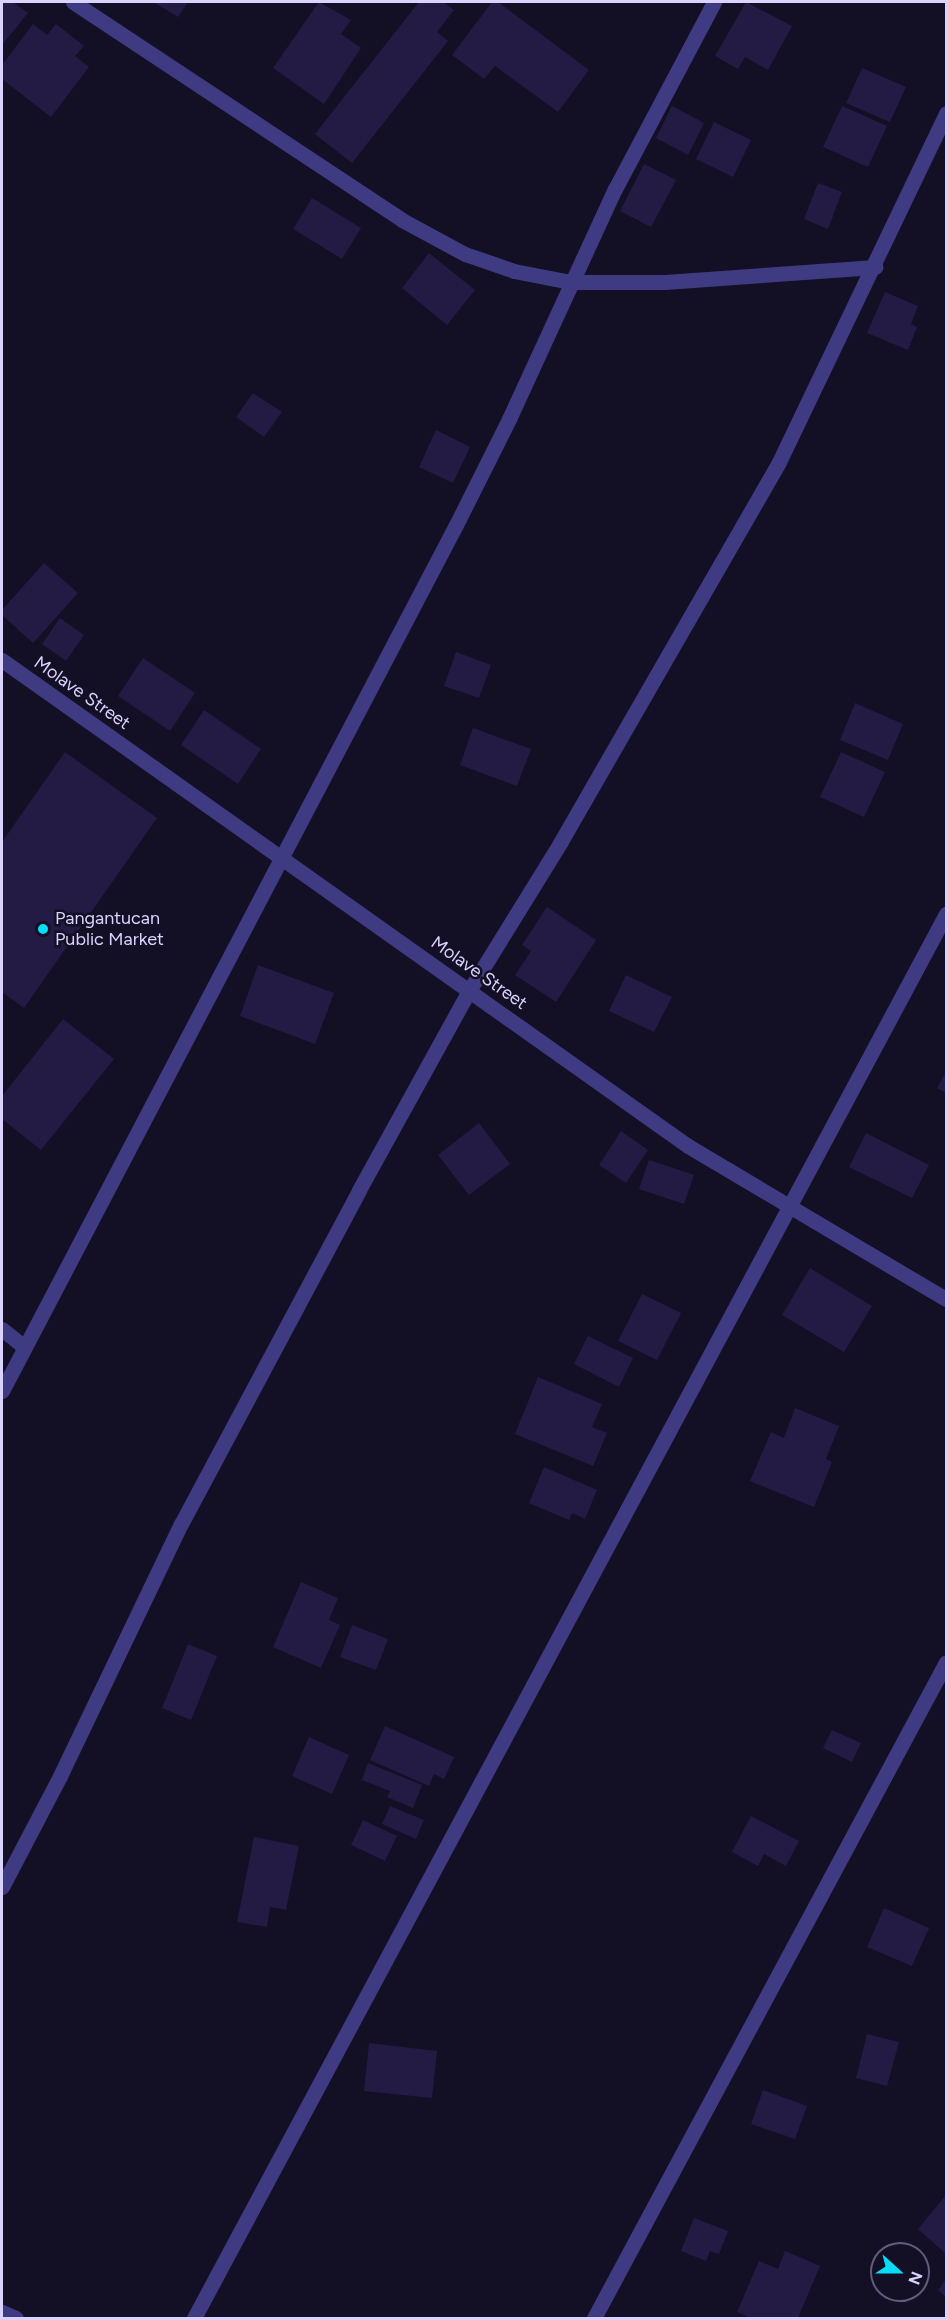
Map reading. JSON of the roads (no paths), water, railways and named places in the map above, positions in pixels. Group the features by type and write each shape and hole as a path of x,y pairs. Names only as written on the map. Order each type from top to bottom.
{"street":[{"path":"73,2 402,220 465,254 514,271 570,282 687,281 875,267"},
{"path":"2,1391 494,449 570,282 714,2"},
{"path":"2,1887 60,1776 187,1514 470,989 560,843 779,462 875,267 946,113"},
{"name":"Molave Street","path":"2,660 470,989 688,1146 790,1209 946,1299"},
{"path":"194,2319 946,914"},
{"path":"2,1329 24,1347"},
{"path":"594,2319 946,1662"},
{"path":"2,2312 16,2319"}],"place":[{"name":"Pangantucan Public Market","path":"43,929"}]}
